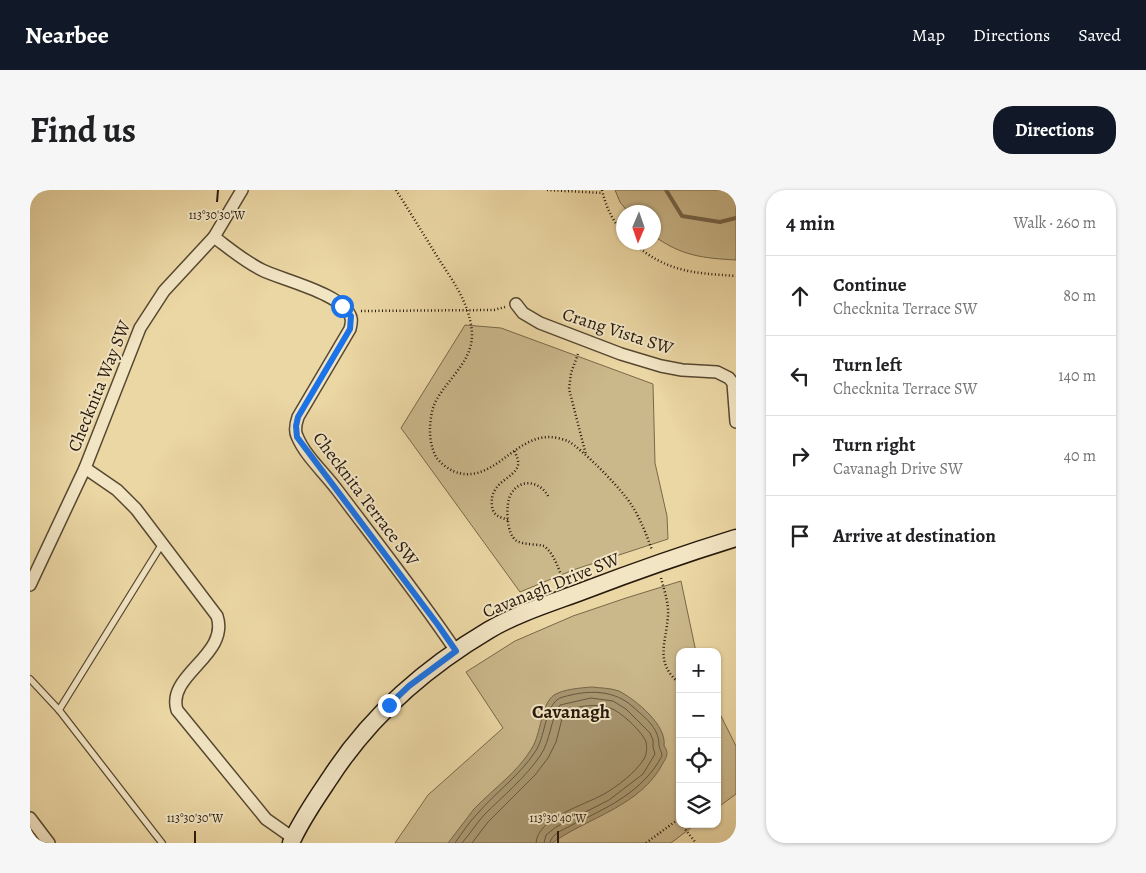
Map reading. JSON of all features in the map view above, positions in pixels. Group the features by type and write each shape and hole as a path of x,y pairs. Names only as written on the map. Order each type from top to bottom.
{"street":[{"name":"Checknita Way SW","path":"30,585 85,468 140,328 160,297 214,237 242,190"},
{"path":"214,237 249,263 277,276 326,294 347,311"},
{"name":"Crang Vista SW","path":"516,304 523,313 540,324 621,354 661,366 723,373 732,383 736,422"},
{"name":"Checknita Terrace SW","path":"347,311 351,316 350,329 298,417 296,426 297,437 456,651"},
{"path":"85,468 131,502 217,616 219,629 215,642 179,689 175,702 177,710 266,820 292,841"},
{"name":"Cavanagh Drive SW","path":"292,841 334,771 370,725 409,686 456,651 490,630 536,608 657,563 736,538"},
{"path":"30,818 49,843"}],"lane":[{"path":"59,710 162,543"},
{"path":"30,679 59,710 162,843"}],"path":[{"path":"396,190 459,292 470,320 471,346 466,358 433,406 430,440 436,457 448,469 461,474 471,474 482,472 493,466 514,450 533,440 547,437 558,438 568,442 587,457 625,496 645,530 652,551"},
{"path":"547,190 602,191 612,218 616,223"},
{"path":"641,250 649,257 682,271 697,274 736,276"},
{"path":"347,311 494,310 516,304"},
{"path":"578,354 571,373 569,389 587,457"},
{"path":"508,520 494,514 491,503 498,484 515,471 518,466 514,450"},
{"path":"548,496 538,484 528,483 513,491 508,501 509,532 513,538 522,543 544,546 552,553 562,577"},
{"path":"660,574 667,600 668,615 662,651 664,662 676,681"},
{"path":"646,843 676,823"},
{"path":"684,828 696,843"}],"shaded area":[{"path":"615,190 736,190 736,260 693,255 664,243 661,241 661,205 622,205"},
{"path":"465,325 501,328 653,384 655,463 667,516 668,539 573,570 520,592 401,428"},
{"path":"681,581 695,648 676,648 676,828 691,828 671,843 395,843 428,795 503,728 466,672 515,641 573,616"},
{"path":"721,716 736,746 736,794 721,805"}],"water":[{"path":"592,687 619,691 634,700 649,714 661,730 667,755 653,778 642,790 613,809 552,843 448,843 474,809 513,773 526,757 535,742 546,705 550,699 562,691"}],"waterway":[{"path":"666,190 682,216 720,222 736,218"}],"district":[{"name":"Cavanagh","path":"571,712"}],"route":[{"path":"342,306 351,316 350,329 298,417 296,426 297,437 456,651 409,686 389,705"}]}
